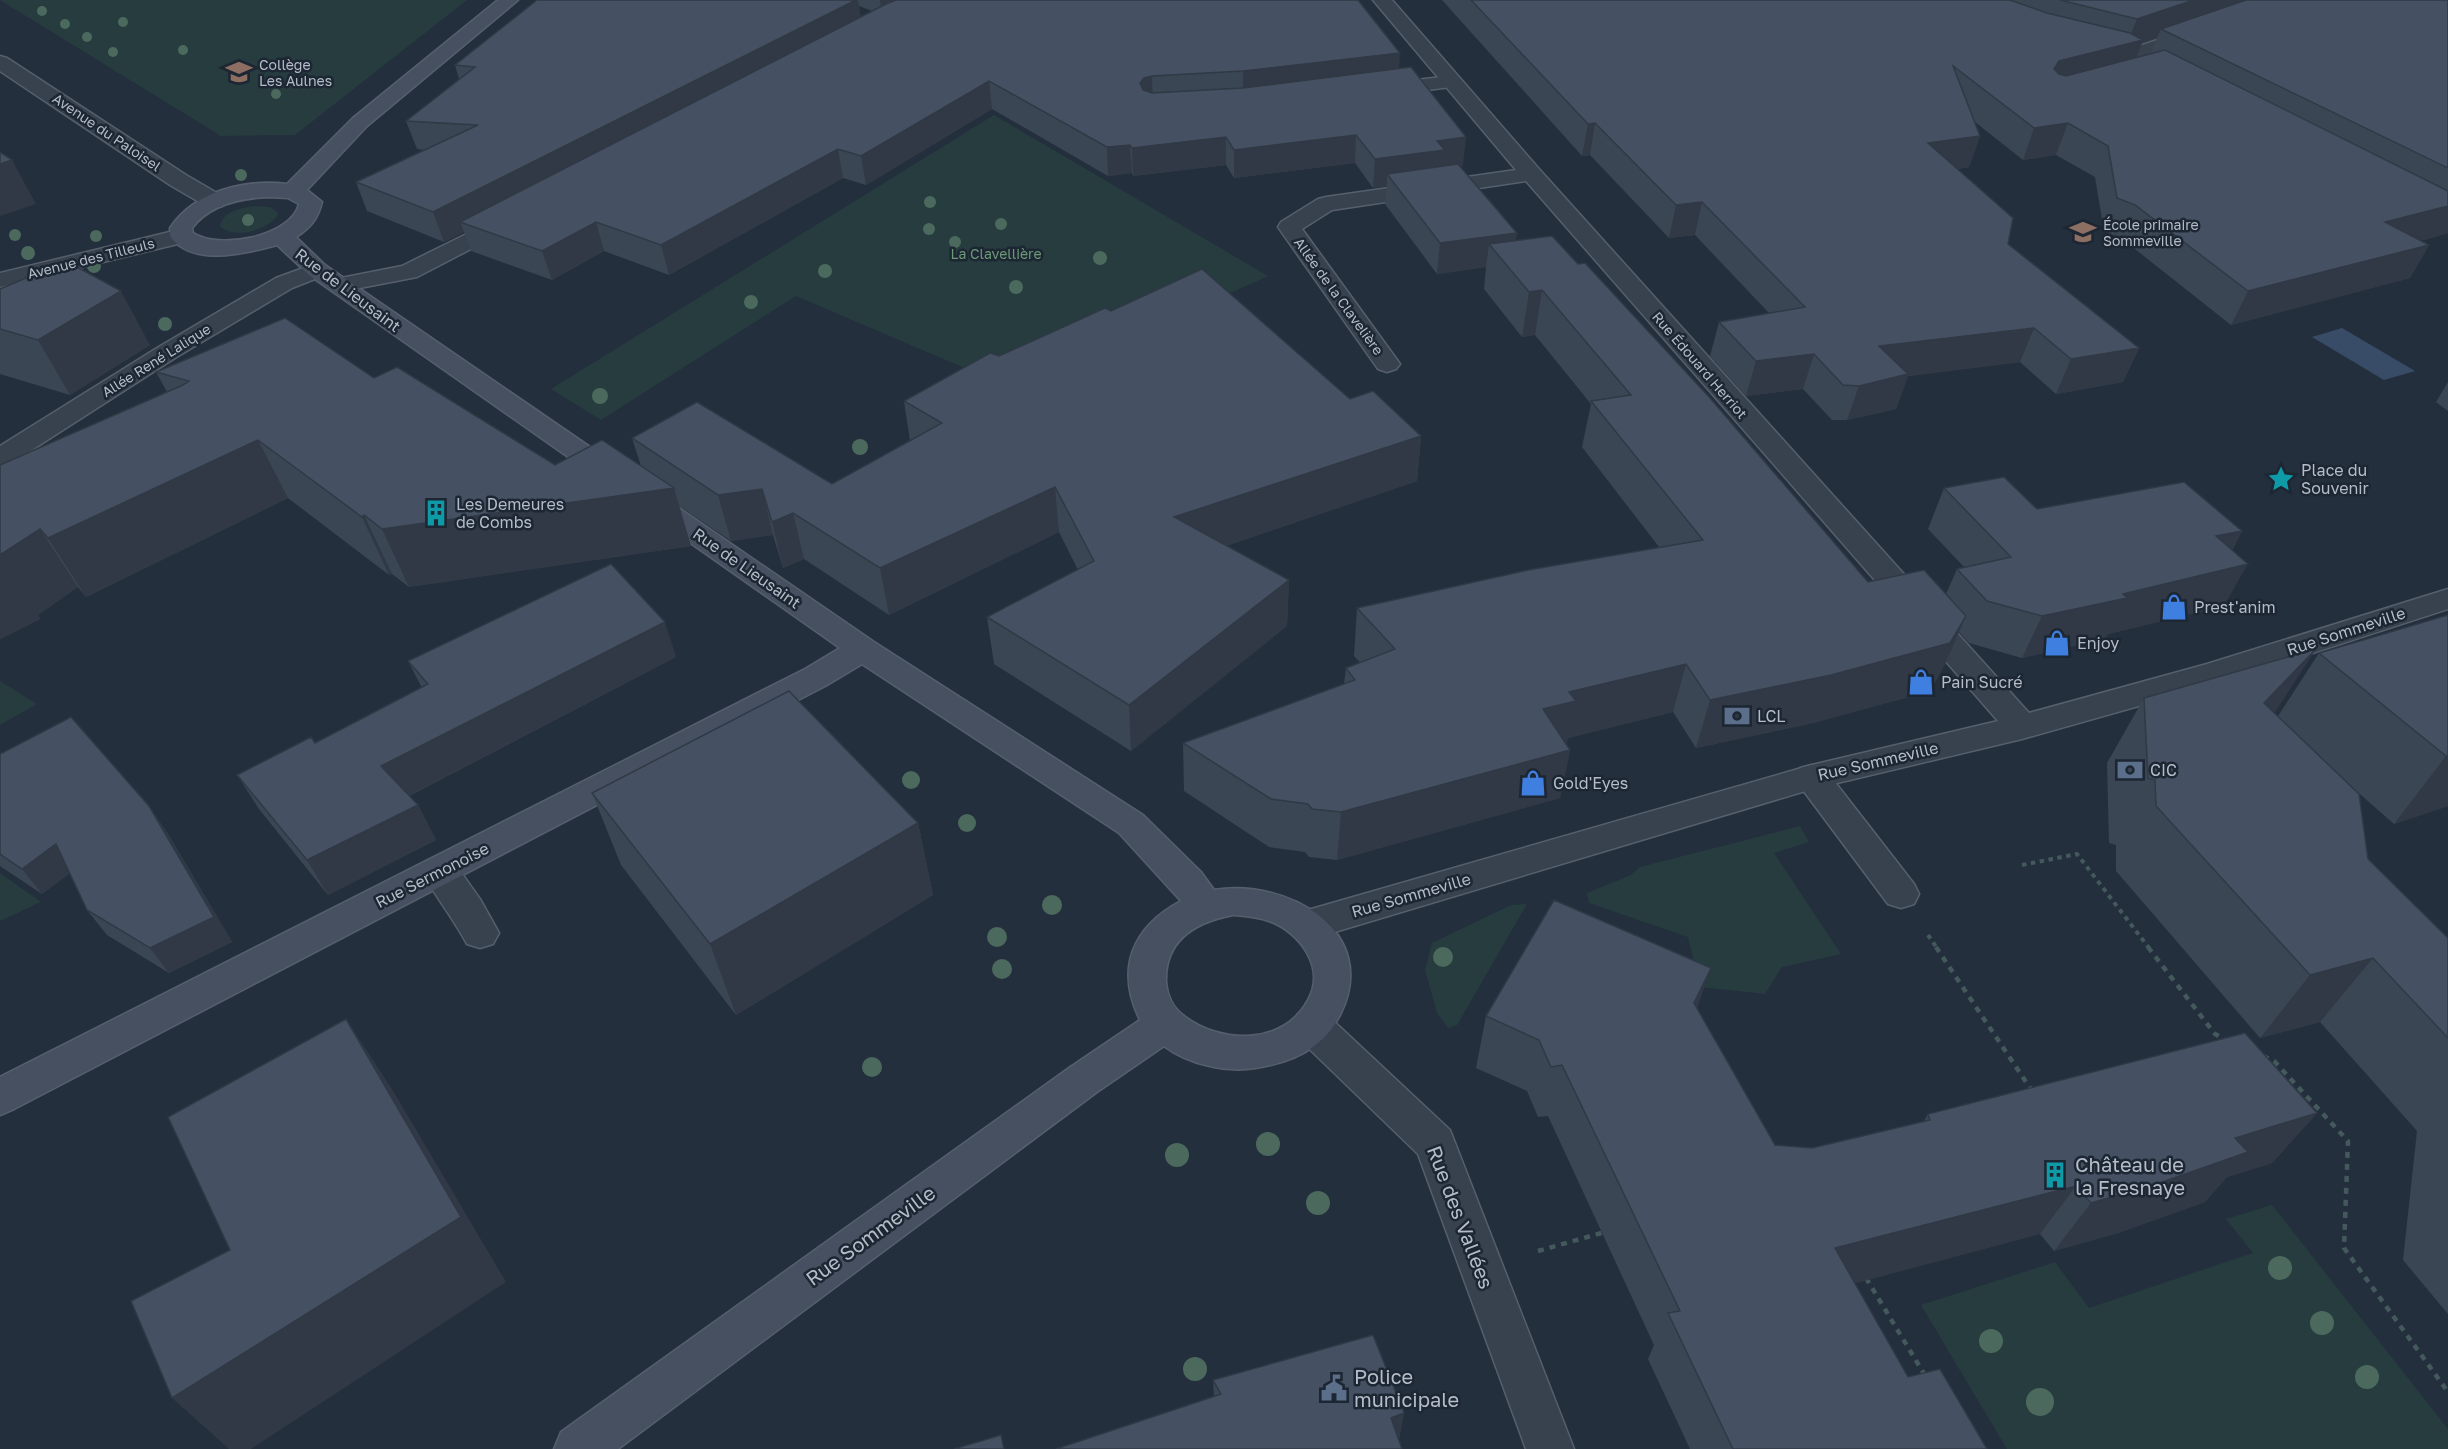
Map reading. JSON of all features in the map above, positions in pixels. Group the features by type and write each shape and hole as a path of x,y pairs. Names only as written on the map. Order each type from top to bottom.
{"main road":[{"path":"292,192 360,122 509,0"},
{"path":"256,190 292,192 304,196 311,202 311,210 306,219 281,236 262,242 221,248 197,245 182,236 181,228 186,218 214,201 256,190"},
{"name":"Rue de Lieusaint","path":"281,236 317,270 863,649 1131,824 1188,882 1205,906"},
{"name":"Rue Sermonoise","path":"0,1097 816,677 863,649"},
{"path":"1233,901 1260,903 1287,912 1308,926 1323,943 1331,964 1333,986 1326,1007 1312,1026 1286,1044 1254,1053 1221,1053 1190,1042 1165,1024 1151,1002 1145,979 1149,955 1161,934 1181,918 1205,906 1233,901"},
{"name":"Rue Sommeville","path":"578,1449 1083,1080 1165,1024"}],"street":[{"name":"Rue Édouard Herriot","path":"1382,0 1531,174 2022,727"},
{"path":"2154,72 2116,55 2214,27"},
{"name":"Avenue du Paloisel","path":"0,62 178,180 214,201"},
{"path":"1359,93 1452,82"},
{"name":"Allée de la Clavelière","path":"1387,364 1289,227 1326,204 1531,174"},
{"path":"339,285 409,272 525,211"},
{"name":"Avenue des Tilleuls","path":"0,280 182,236"},
{"name":"Allée René Lalique","path":"0,458 284,283 317,270"},
{"name":"Rue Sommeville","path":"1308,926 1812,777 2022,727 2216,673 2448,599"},
{"path":"1812,777 1900,894"},
{"path":"440,871 467,909 480,933"},
{"name":"Rue des Vallées","path":"1312,1026 1436,1143 1480,1268 1550,1449"}],"path":[{"path":"2022,865 2077,854 2215,1034 2234,1043"},
{"path":"1900,894 2037,1099"},
{"path":"2253,1052 2274,1061 2348,1141 2344,1248 2448,1392"},
{"path":"1480,1268 1607,1232"},
{"path":"1861,1269 1928,1379"}],"green space":[{"name":"Collège Les Aulnes","path":"0,0 467,0 295,135 221,136"},
{"name":"La Clavellière","path":"994,115 1268,276 1016,390 796,296 601,420 551,389"},
{"path":"254,206 270,207 278,213 277,217 265,226 250,232 233,232 220,226 229,214"},
{"path":"0,681 37,704 0,725"},
{"path":"1800,826 1809,842 1774,853 1841,954 1782,967 1765,994 1700,987 1688,937 1589,903 1587,893 1631,875 1640,867"},
{"path":"0,873 41,902 0,921"},
{"path":"1527,904 1457,1025 1448,1028 1437,1013 1425,970 1432,943 1511,905"},
{"path":"2272,1205 2448,1429 2448,1449 2007,1449 1921,1305 2055,1262 2089,1308 2253,1253 2226,1219"}],"water":[{"path":"2342,328 2415,371 2384,380 2312,337"}],"building":[{"path":"537,0 856,0 433,212 356,182 478,125 406,121 475,67 455,65"},
{"path":"896,0 1358,0 1400,53 1243,71 1152,76 1144,78 1140,83 1143,90 1152,93 1243,88 1411,67 1466,137 1437,141 1445,150 1375,159 1356,135 1234,150 1226,137 1132,148 1130,145 1107,147 989,81 861,156 838,149 661,245 596,222 542,251 460,222"},
{"path":"1471,0 2010,0 2047,13 2130,33 2143,40 2059,61 2054,69 2059,74 2066,76 2165,50 2448,191 2448,206 2385,222 2429,245 2248,291 2135,205 2117,198 2108,146 2068,123 2034,128 1953,66 1980,136 1928,143 2013,218 2008,244 2139,348 2071,359 2034,328 1879,346 1908,374 1859,386 1843,385 1814,354 1756,361 1719,322 1805,307 1702,202 1676,205 1595,123 1588,124"},
{"path":"2060,0 2194,0 2137,19"},
{"path":"2246,0 2448,0 2448,168 2161,29"},
{"path":"0,152 12,160 0,164"},
{"path":"1458,164 1517,233 1440,243 1387,174"},
{"path":"1552,236 1578,264 1585,263 1710,398 1868,582 1924,570 1966,616 1950,643 1831,675 1710,700 1686,664 1569,692 1576,701 1543,709 1570,750 1341,812 1312,809 1308,804 1271,799 1183,743 1355,680 1346,668 1395,649 1357,608 1528,570 1703,540 1591,401 1631,395 1542,290 1529,292 1489,244"},
{"path":"66,261 121,291 38,340 0,329 0,289"},
{"path":"1202,269 1350,399 1373,391 1421,436 1174,517 1289,580 1129,705 987,617 1094,561 1055,487 880,568 793,513 772,522 762,489 718,495 632,438 697,402 832,484 942,423 904,401 990,353 999,356 1105,308 1111,311"},
{"path":"285,318 374,378 397,367 555,465 602,440 674,488 382,529 364,515 362,517 258,440 48,538 40,529 0,555 0,465 183,385 189,381 156,372"},
{"path":"2004,477 2037,509 2184,482 2242,531 2216,536 2248,564 2123,594 2127,598 2042,616 1987,601 1957,569 2011,557 1944,488"},
{"path":"611,564 665,622 381,766 418,805 307,860 237,775 311,737 315,743 428,684 408,661"},
{"path":"2448,615 2448,756 2446,756 2319,653"},
{"path":"2316,649 2264,703 2359,794 2368,859 2448,938 2448,1038 2373,958 2310,975 2156,806 2155,780 2148,778 2144,698"},
{"path":"789,691 918,823 710,944 592,793"},
{"path":"71,717 149,806 214,917 150,948 87,910 56,844 22,869 0,854 0,754"},
{"path":"1554,900 1711,968 1694,1003 1775,1145 1812,1148 1930,1120 1928,1114 2245,1033 2317,1113 2235,1138 2248,1152 2157,1184 2091,1203 2076,1186 1835,1248 1908,1377 1940,1369 1987,1449 1733,1449 1668,1313 1680,1311 1562,1065 1551,1067 1539,1040 1486,1016"},
{"path":"346,1019 461,1217 172,1398 131,1301 230,1250 168,1117"},
{"path":"1373,1335 1404,1413 1391,1418 1402,1449 1056,1449 1221,1394 1213,1380"},
{"path":"1001,1435 1004,1449 954,1449"}],"place":[{"name":"Collège Les Aulnes","path":"239,72"},
{"name":"École primaire Sommeville","path":"2083,232"},
{"name":"Place du Souvenir","path":"2281,479"},
{"name":"Les Demeures de Combs","path":"436,513"},
{"name":"Prest'anim","path":"2174,607"},
{"name":"Enjoy","path":"2057,643"},
{"name":"Pain Sucré","path":"1921,682"},
{"name":"LCL","path":"1737,716"},
{"name":"CIC","path":"2130,770"},
{"name":"Gold'Eyes","path":"1533,783"},
{"name":"Château de la Fresnaye","path":"2055,1175"},
{"name":"Police municipale","path":"1334,1388"}]}
